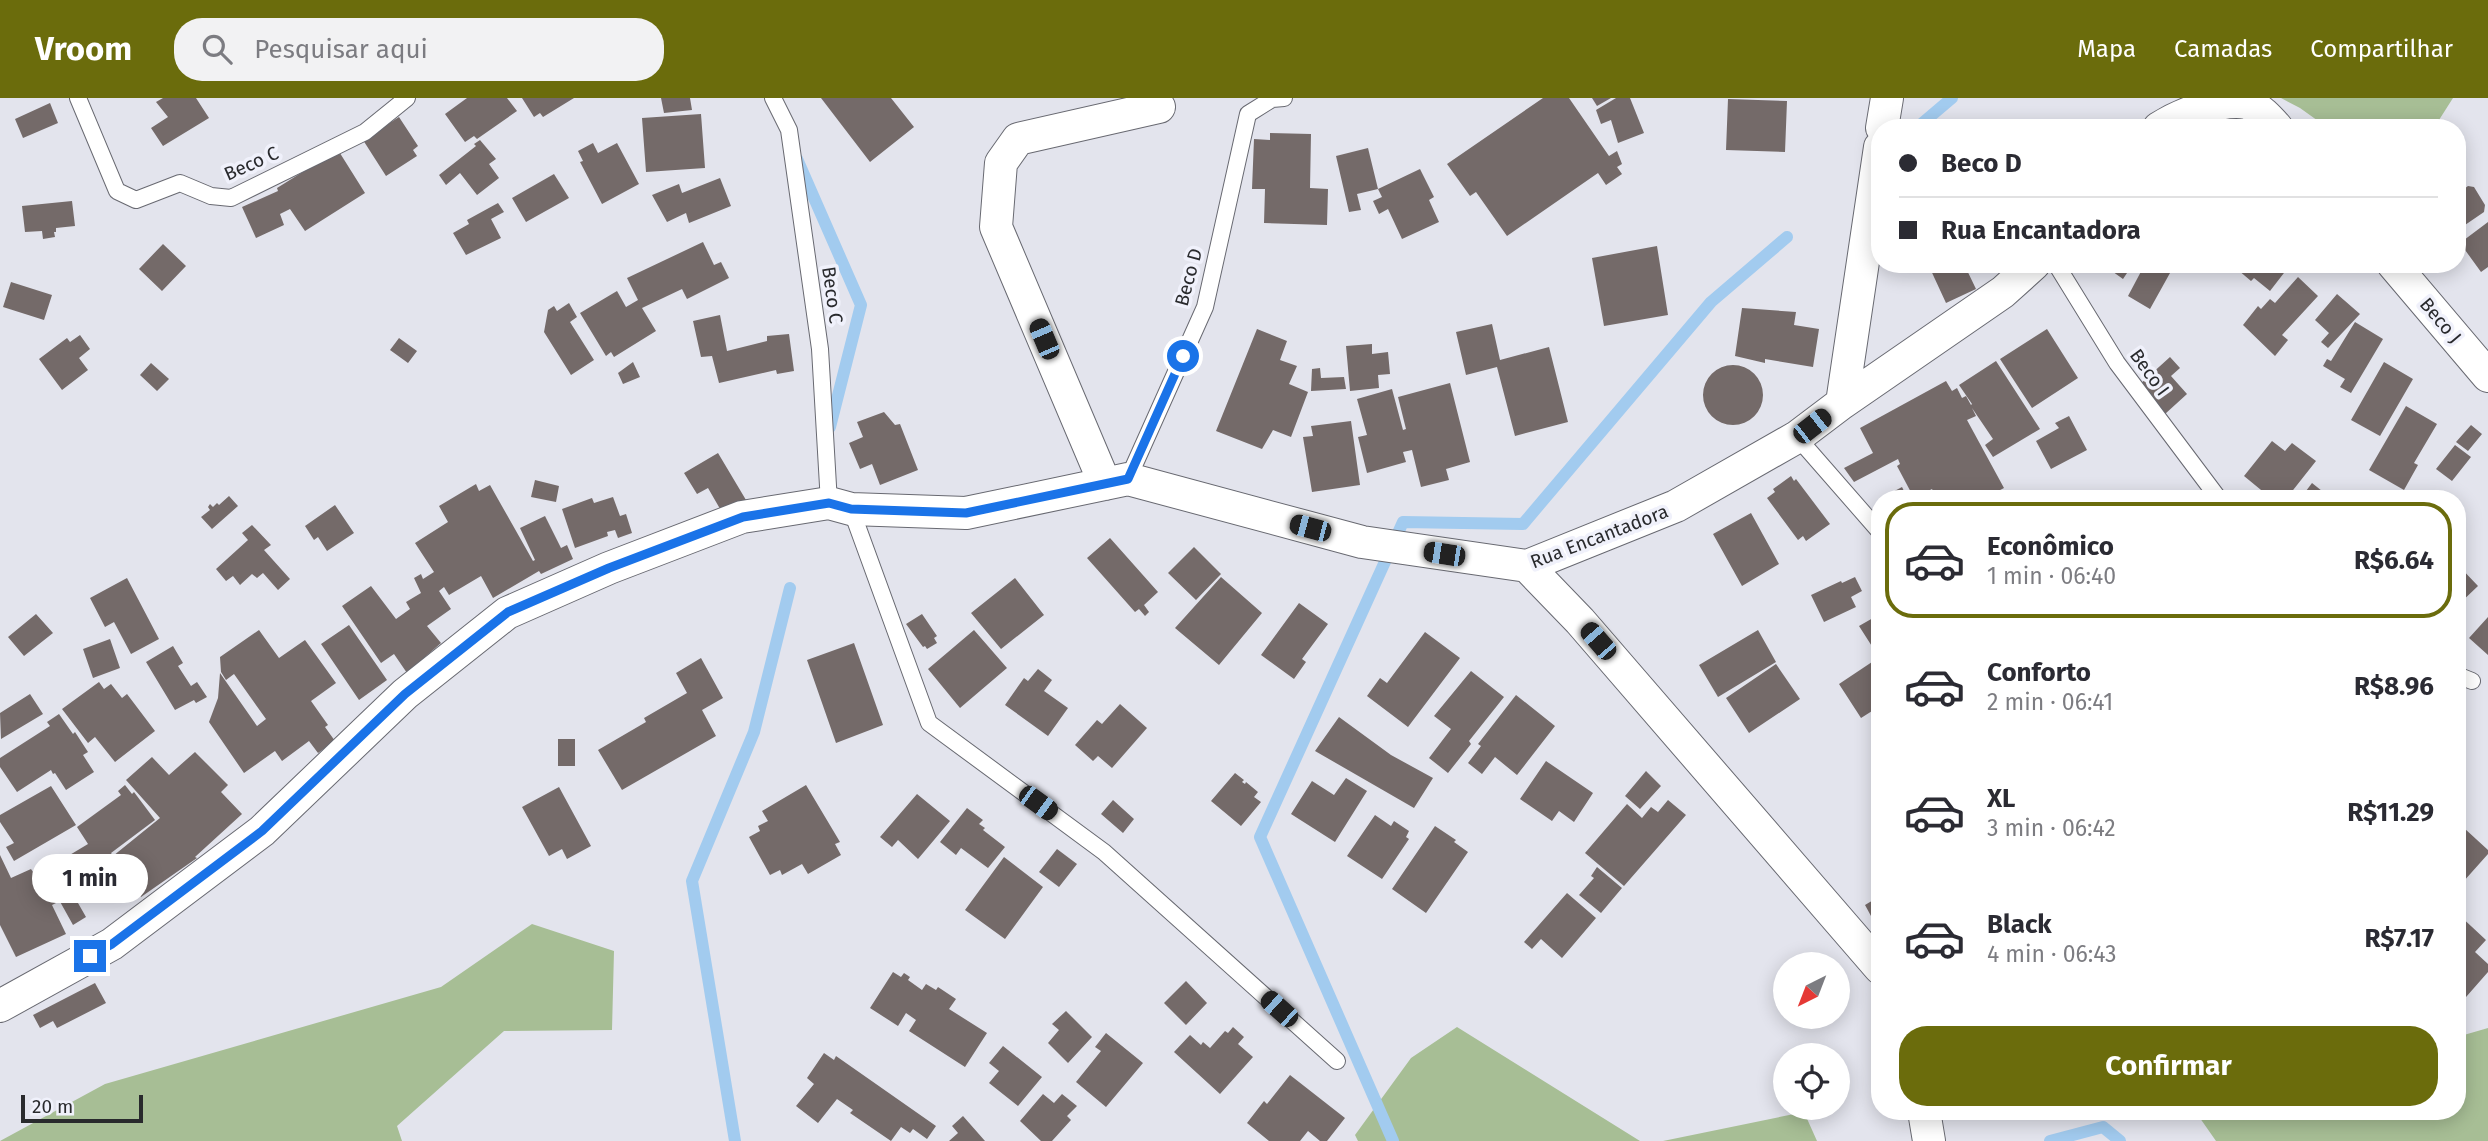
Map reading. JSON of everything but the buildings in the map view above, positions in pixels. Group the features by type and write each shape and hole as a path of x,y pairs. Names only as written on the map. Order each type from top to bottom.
{"street":[{"path":"1884,119 1887,98"},
{"path":"2173,119 2186,111 2221,102 2246,102 2268,119"},
{"path":"1116,482 996,227 1001,163 1018,139 1159,107"},
{"path":"1842,403 1871,208"},
{"name":"Rua Encantadora","path":"0,1006 112,944 262,831 405,694 508,612 609,568 743,517 840,506 966,513 1116,482 1362,542 1527,566 1676,506 1797,438 1842,403 2003,292 2025,273"},
{"name":"Beco J","path":"2401,273 2488,376"},
{"path":"1527,566 1580,621 1871,958"},
{"path":"1926,1120 1929,1141"}],"lane":[{"name":"Beco C","path":"78,98 117,191 136,200 180,183 211,196 231,198 365,132 407,98"},
{"name":"Beco C","path":"773,98 789,130 840,506 929,723 1104,852 1337,1061"},
{"name":"Beco D","path":"1116,482 1205,306 1248,114 1272,99 1284,98"},
{"name":"Beco I","path":"2062,273 2117,363 2212,490"},
{"path":"1797,438 1871,522"}],"green space":[{"path":"2281,98 2453,98 2440,119 2315,119"},
{"path":"532,924 614,951 612,1030 504,1031 397,1126 402,1141 0,1141 105,1084 441,987"},
{"path":"1457,1027 1640,1141 1358,1141 1355,1135 1411,1058"},
{"path":"2488,1028 2488,1141 2216,1141 2201,1120 2466,1120 2466,1034"},
{"path":"1773,1118 1808,1120 1817,1141 1663,1141"}],"waterway":[{"path":"1927,119 1952,98"},
{"path":"797,159 861,305 830,427"},
{"path":"1393,1141 1260,837 1403,522 1523,524 1711,302 1787,237"},
{"path":"735,1141 692,881 754,732 790,588"},
{"path":"2050,1141 2103,1127 2120,1141"}],"route":[{"path":"90,956 112,944 262,831 405,694 508,612 609,568 743,517 829,503 851,509 966,513 1128,479 1183,356"}]}
